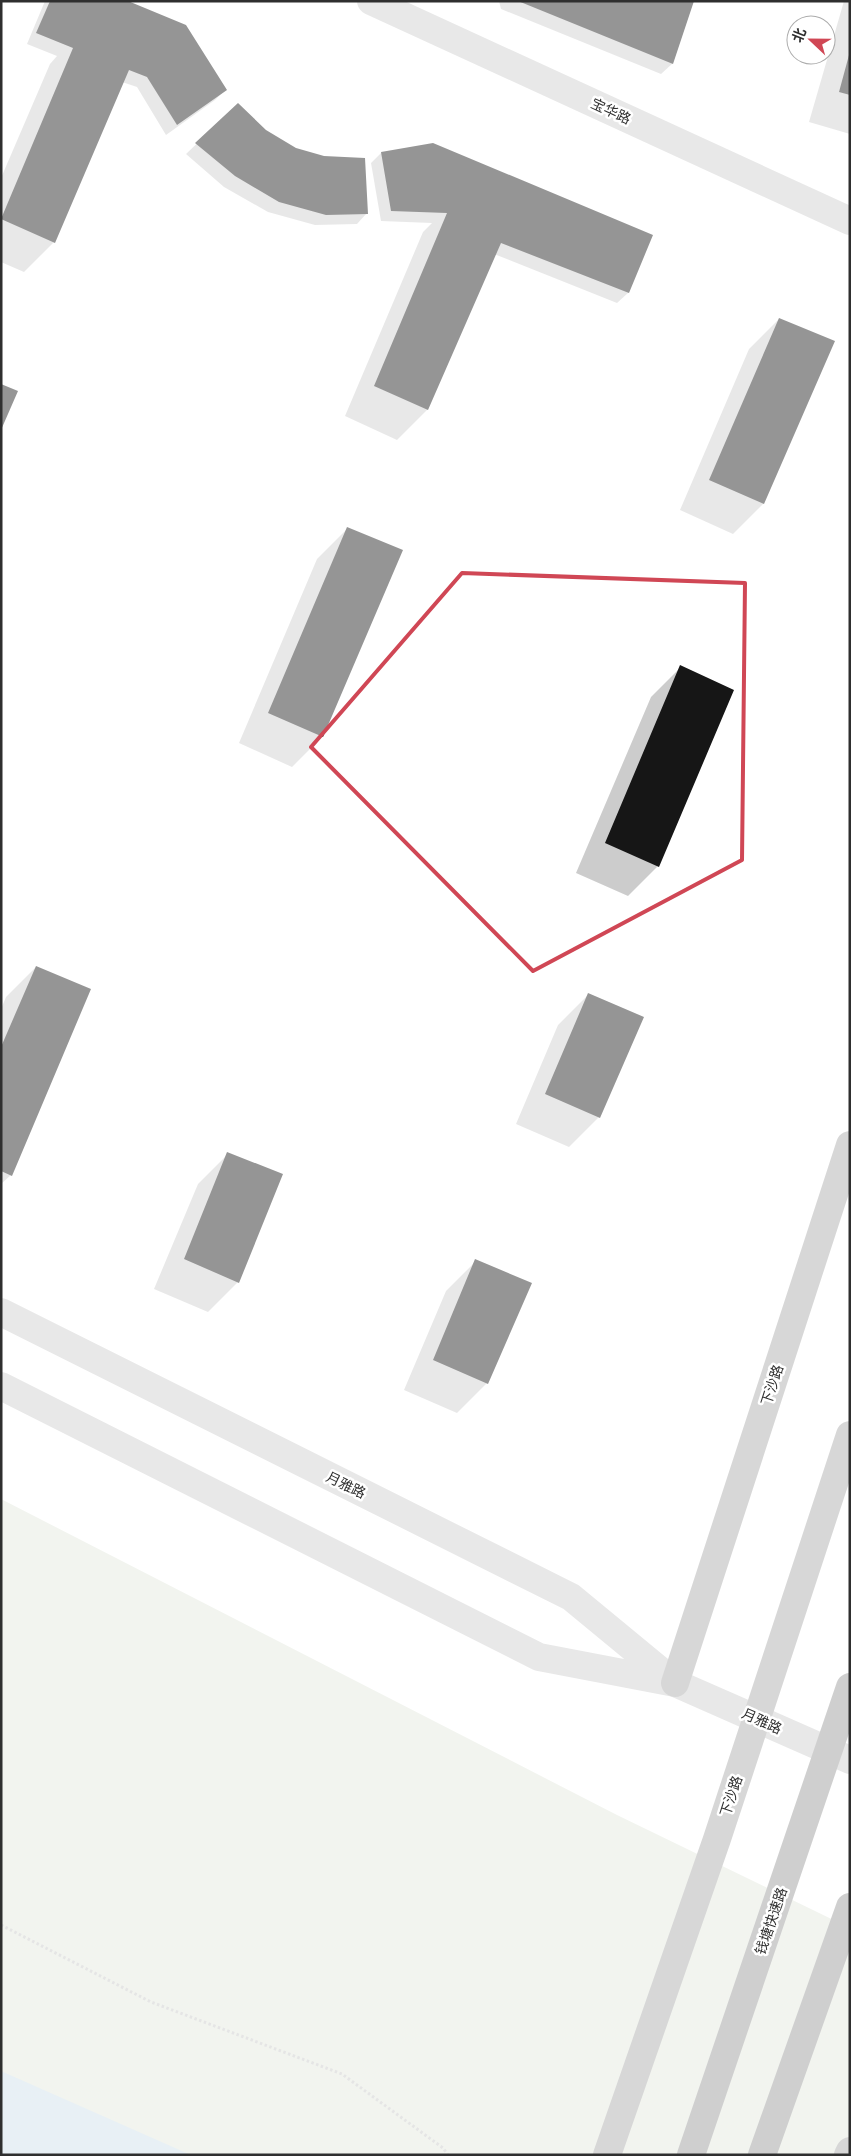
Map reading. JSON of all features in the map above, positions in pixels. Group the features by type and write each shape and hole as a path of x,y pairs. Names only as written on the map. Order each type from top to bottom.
{"highway":[{"name":"钱塘快速路","path":"691,2155 850,1687"},
{"path":"762,2155 850,1907"}],"main road":[{"name":"下沙路","path":"675,1683 850,1145"},
{"name":"下沙路","path":"607,2155 717,1840 850,1435"},
{"path":"848,2155 850,2151"}],"street":[{"name":"宝华路","path":"371,1 850,220"},
{"name":"月雅路","path":"1,1312 571,1597 675,1683"},
{"name":"月雅路","path":"1,1386 539,1657 675,1683 850,1760"}],"path":[{"path":"1,1925 151,2002 342,2074 443,2148 448,2155"}],"highlighted area":[{"path":"462,573 745,583 742,860 533,971 311,747"}],"shaded area":[{"path":"1,1499 617,1815 850,1928 850,2155 1,2155"},
{"path":"1,2071 191,2155 1,2155"}],"building":[{"path":"50,1 128,1 186,25 227,90 177,125 147,77 129,70 55,243 1,219 73,48 36,33"},
{"path":"518,1 694,1 673,64"},
{"path":"850,55 850,95 839,92"},
{"path":"238,103 266,130 296,148 324,156 365,158 368,214 326,215 279,202 235,176 195,143"},
{"path":"433,143 653,235 629,293 501,243 428,410 374,386 447,213 391,211 381,152"},
{"path":"779,318 835,341 764,504 709,480"},
{"path":"1,384 18,391 1,430"},
{"path":"347,527 403,550 323,737 268,713"},
{"path":"680,665 734,690 659,867 605,843"},
{"path":"36,966 91,989 12,1176 1,1171 1,1047"},
{"path":"588,993 644,1017 600,1118 545,1094"},
{"path":"227,1152 283,1174 239,1283 184,1259"},
{"path":"475,1259 532,1283 488,1384 433,1360"}]}
